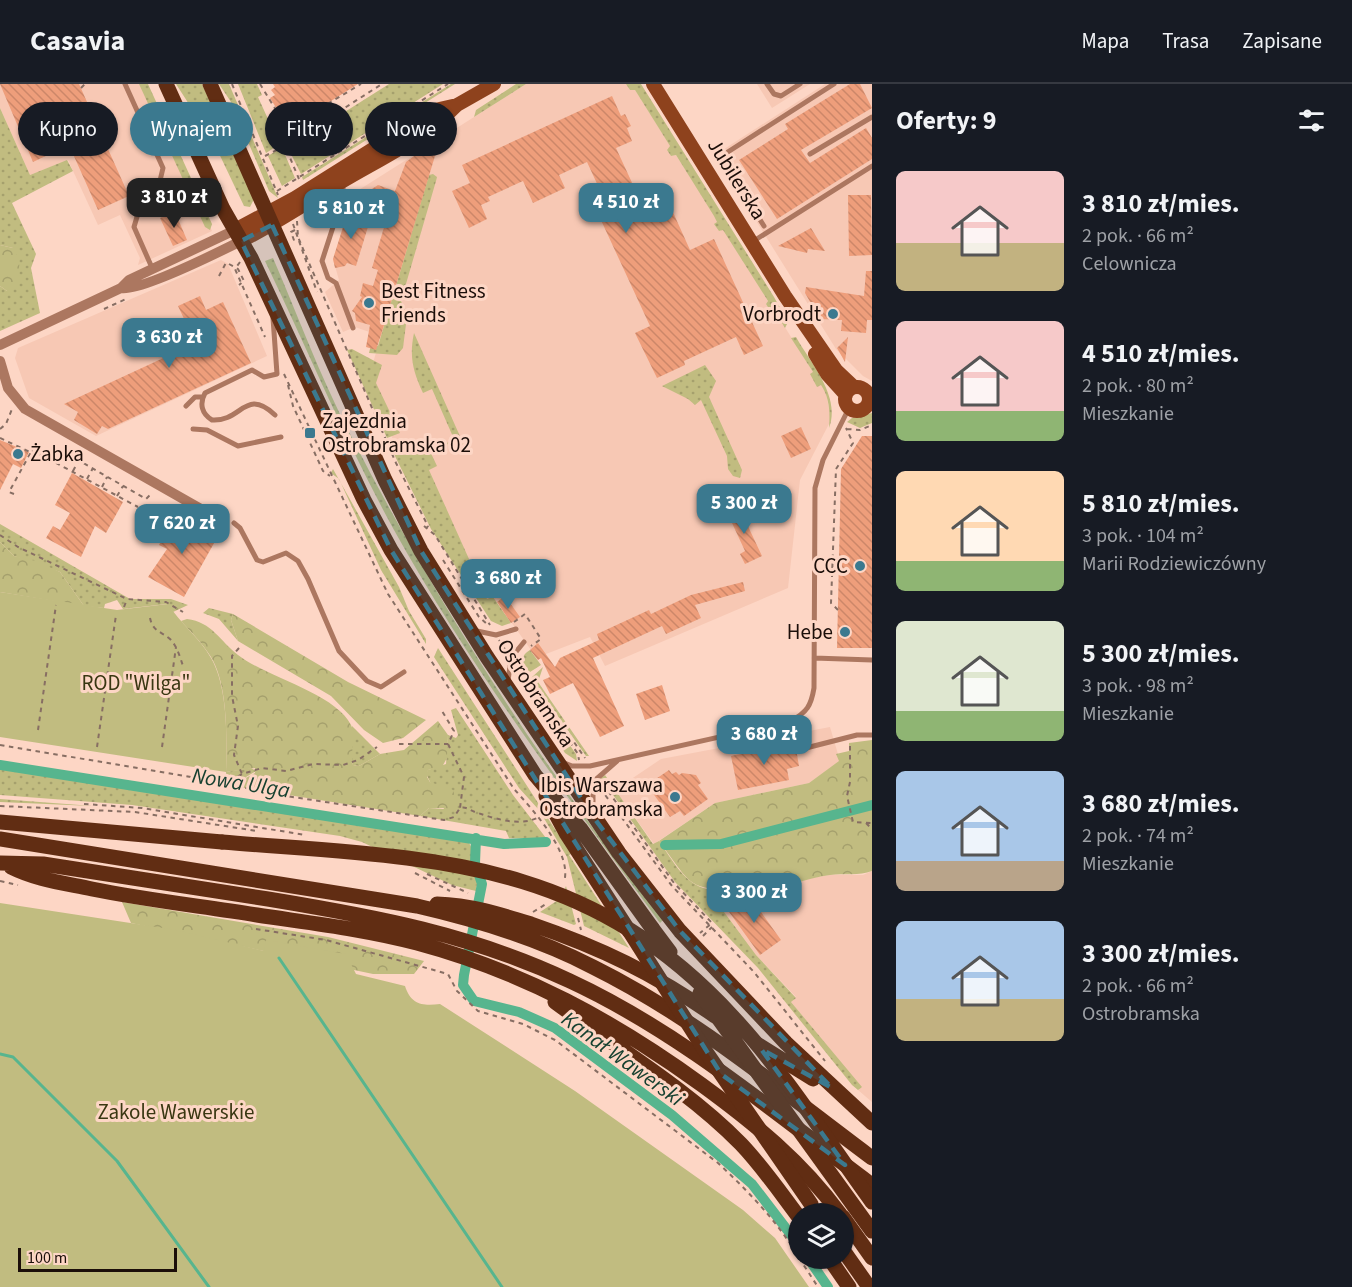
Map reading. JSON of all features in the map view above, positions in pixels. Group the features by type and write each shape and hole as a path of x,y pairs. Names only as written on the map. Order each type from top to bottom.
{"main road":[{"path":"166,84 382,533 535,775 566,833 706,1052 810,1203"},
{"name":"Ostrobramska","path":"210,84 385,480 422,551 468,627 594,818 681,931 725,981 832,1088 872,1123"},
{"path":"535,775 579,828 872,1231"},
{"path":"0,822 396,857 473,867 548,888 601,912 664,953 722,1004 770,1062 872,1202"},
{"path":"0,839 400,903 464,911 553,932 642,969 804,1074 832,1088"},
{"path":"3,864 43,864 382,918 484,946 571,981 645,1021 872,1185"},
{"path":"3,864 37,878 133,897 356,930 456,955 518,977 619,1028 741,1112 787,1152 831,1203"},
{"path":"491,918 575,958 656,1002 722,1046 872,1158"},
{"path":"518,977 615,1045 715,1120 759,1164 788,1203"},
{"path":"854,1233 872,1258"},
{"path":"854,1266 869,1287"},
{"path":"837,1269 849,1287"}],"street":[{"path":"457,105 495,84"},
{"name":"Jubilerska","path":"653,84 785,296 836,370 849,397"},
{"path":"269,219 365,156"},
{"path":"0,345 121,288 129,280 155,274 238,235 342,182 387,156"},
{"path":"0,361 9,388 25,409 222,521"},
{"path":"864,388 870,401 856,412 849,397 864,388"}],"lane":[{"path":"125,84 163,168 163,177 158,189 139,210 134,227 155,274"},
{"path":"767,84 774,94 781,96 800,84"},
{"path":"764,226 720,158 834,84"},
{"path":"810,154 872,117"},
{"path":"752,242 872,166"},
{"path":"342,182 344,193 321,261 328,278 336,283 352,328"},
{"path":"186,406 195,397 203,397 209,391 252,370 264,377 277,374 272,304"},
{"path":"203,397 203,412 212,420 221,419 256,403 264,405 275,415"},
{"path":"554,758 583,767 590,766 791,721 805,713 811,705 814,658 815,488 823,460 840,424 849,397"},
{"path":"194,429 207,430 238,446 280,437"},
{"path":"234,523 240,528 255,558 260,562 286,553 298,561 322,609 334,644 367,681 381,687 404,672"},
{"path":"468,627 482,633 496,635 516,629"},
{"path":"515,699 510,688 508,668 513,653 525,642"},
{"path":"814,658 872,660"},
{"path":"802,749 848,737 872,735"},
{"path":"594,818 595,779 619,760"}],"path":[{"path":"81,88 85,84"},
{"path":"232,84 280,199"},
{"path":"260,84 272,102"},
{"path":"332,102 361,84"},
{"path":"353,103 382,84"},
{"path":"277,191 448,84"},
{"path":"289,156 301,184"},
{"path":"296,218 297,243 387,453 417,516 435,536 492,630"},
{"path":"292,222 296,229"},
{"path":"219,276 226,260 240,269 244,281 241,284"},
{"path":"235,267 239,263"},
{"path":"235,267 250,303"},
{"path":"104,309 133,296"},
{"path":"330,476 323,471 293,406 287,380 330,476 388,594 514,789 539,817 562,857"},
{"path":"0,429 8,417"},
{"path":"838,610 831,603 836,469 853,442 847,429 840,424"},
{"path":"847,429 860,430 872,425"},
{"path":"0,438 32,451 138,507"},
{"path":"14,494 9,492 36,442"},
{"path":"60,455 66,453 146,499 151,493 159,498"},
{"path":"72,471 79,460"},
{"path":"86,479 93,468"},
{"path":"101,488 107,477"},
{"path":"116,496 123,486"},
{"path":"426,528 429,537"},
{"path":"0,535 18,547 127,599 166,602 183,612"},
{"path":"442,559 479,617 490,626 496,627"},
{"path":"124,607 127,599"},
{"path":"38,730 56,605"},
{"path":"509,625 525,614 541,639 529,648"},
{"path":"97,747 116,615"},
{"path":"150,618 157,632 169,638 176,647 183,666"},
{"path":"504,640 510,648"},
{"path":"500,641 507,652"},
{"path":"162,747 176,647"},
{"path":"239,648 232,656 232,696 238,726 234,755 242,774"},
{"path":"516,658 590,766"},
{"path":"514,663 578,754 583,767"},
{"path":"442,711 454,731 448,744"},
{"path":"848,737 851,752 847,796 850,814 853,822 872,823"},
{"path":"399,744 448,744"},
{"path":"0,745 227,783 233,787 260,792 434,819 454,818 460,808 464,777 448,744"},
{"path":"227,783 242,774 262,768 286,771 313,764 344,765 358,760 377,747"},
{"path":"595,779 672,886 754,972 831,1068"},
{"path":"595,779 674,883 712,923 699,937"},
{"path":"0,806 83,809"},
{"path":"460,808 465,807 478,813 514,821 529,822 539,817"},
{"path":"865,822 872,830"},
{"path":"0,881 21,885"},
{"path":"249,927 326,940 448,974 457,991 478,1011 523,1024 555,1040 718,1163 740,1183 788,1240"},
{"path":"807,1269 818,1287"}],"highlighted area":[{"path":"272,225 421,551 594,818 680,931 832,1088 761,1049 845,1165 721,1074 706,1052 391,550 241,241"}],"shaded area":[{"path":"0,84 144,84 152,102 130,102 130,156 177,156 212,231 138,265 140,258 120,215 98,225 68,160 30,175 21,156 118,156 118,102 18,102 18,148 0,108"},
{"path":"526,84 627,84 630,90 635,90 671,147 667,150 671,156 676,155 715,216 720,231 723,229 768,301 766,304 771,312 776,313 813,372 818,386 821,384 826,392 831,420 800,480 788,588 605,666 590,637 546,654 538,660 497,602 481,603 412,481 367,383 381,336 355,327 343,332 325,292 339,280 333,259 354,193 412,156 457,156 457,128"},
{"path":"757,84 810,84 772,108"},
{"path":"825,84 872,84 872,381 863,376 836,349 715,155"},
{"path":"221,260 228,264 267,356 96,436 29,398 15,358 18,348"},
{"path":"830,727 840,761 809,783 715,803 654,844 615,790 661,759"},
{"path":"872,871 872,1102 858,1090 861,1087 791,1002 796,997 756,955 707,889 723,889 747,881 759,898 794,881 830,875 863,875"}],"green space":[{"path":"139,84 148,84 156,102 147,102"},
{"path":"176,84 202,84 210,102 188,102"},
{"path":"219,84 229,84 237,102 231,102"},
{"path":"238,84 257,84 262,95 258,97 265,112 265,151 253,121 253,102 245,102"},
{"path":"389,84 443,84 415,102 365,102 365,133 353,141 353,107"},
{"path":"451,84 455,84 426,102 422,102"},
{"path":"516,84 526,84 474,117 476,110"},
{"path":"626,84 641,84 774,297 788,322 785,328 776,313 771,312 766,304 768,301 723,230 719,231 714,224 717,222 714,216 676,155 671,156 667,150 670,146 635,90 630,90"},
{"path":"0,108 18,148 18,156 21,156 30,175 67,160 73,171 12,203 36,254 31,268 40,313 0,331 0,286 7,291 13,248 0,245"},
{"path":"365,138 365,141 353,148 353,145"},
{"path":"253,140 278,198 269,191 253,154"},
{"path":"172,156 181,156 212,224 210,230 205,227"},
{"path":"220,156 235,156 254,199 250,207 244,206"},
{"path":"268,156 286,156 295,178 282,186"},
{"path":"292,156 329,156 301,174"},
{"path":"336,156 341,156 303,180 302,177"},
{"path":"433,174 437,177 436,181 401,301 407,316 403,348 397,355 369,353 371,345 378,346 429,175"},
{"path":"0,245 13,248 19,265 16,283 7,291 0,286"},
{"path":"273,258 338,411 418,560 534,745 663,920 660,923 521,731 424,582 376,497 265,261"},
{"path":"414,333 463,443 459,453 452,453 447,443 454,439 432,389 423,393 417,378 412,357"},
{"path":"796,337 828,392 832,416 829,428 826,395 821,385 817,387 810,374 813,372 791,338"},
{"path":"352,349 382,365 376,383 400,433 387,438 347,350"},
{"path":"705,365 716,381 709,397 742,470 740,478 733,476 728,469 727,456 701,400 695,405 662,386"},
{"path":"872,413 872,423 860,428 847,422 852,418"},
{"path":"403,440 410,454 428,447 437,466 429,470 487,599 493,597 511,623 502,626 491,621 431,529 390,446"},
{"path":"341,483 399,587 409,611 426,639 426,644 381,570"},
{"path":"0,524 130,599 171,599 188,605 173,612 167,604 123,609 117,600 105,604 104,608 84,606 60,572 14,556 0,542"},
{"path":"0,542 14,556 36,561 60,572 84,606 0,592"},
{"name":"ROD \"Wilga\"","path":"0,592 117,610 168,604 196,637 217,670 225,714 226,772 0,737"},
{"path":"209,608 233,614 231,620 238,641 219,619 203,613"},
{"path":"233,614 348,682 426,720 403,738 383,743 364,730 331,696 238,641 231,620"},
{"path":"187,619 209,628 250,663 316,695 343,714 352,729 353,765 359,766 380,754 404,750 438,721 448,735 447,758 442,767 428,770 427,777 430,782 453,790 456,800 452,808 429,808 420,816 245,788 244,779 255,773 255,768 226,772 225,713 221,682 211,657 181,621"},
{"path":"438,648 629,948 584,926 567,857 539,810 519,788 434,657"},
{"path":"530,650 541,665 530,672 523,666 523,661 524,655"},
{"path":"515,667 576,754 577,761 565,753 516,677"},
{"path":"543,667 538,682 589,756 586,756 531,678"},
{"path":"456,708 513,795 546,838 509,838 506,831 420,816 429,808 444,809 426,774 428,770 446,764 448,735 456,738 458,735 451,710"},
{"path":"352,726 380,754 359,766 353,765 350,754"},
{"path":"872,740 872,871 811,879 759,898 747,881 714,888 694,883 678,867 659,841 715,803 809,783 839,761 836,754 849,751 849,743"},
{"path":"0,768 467,840 476,864 476,891 452,885 362,842 340,836 132,805 0,795"},
{"path":"251,768 256,771 246,777 245,788 227,786 226,772"},
{"path":"605,775 653,844 659,841 685,876 707,889 756,955 796,998 791,1002 862,1087 858,1090 852,1085 758,968 675,882 601,778"},
{"path":"0,799 93,806 0,802"},
{"path":"566,886 576,924 574,925 540,912 561,898"},
{"path":"122,902 328,937 424,961 414,974 373,974 131,923"},
{"name":"Zakole Wawerskie","path":"0,903 176,930 264,951 266,940 346,954 356,974 405,986 414,1001 418,1003 440,1004 575,1091 743,1210 775,1238 788,1257 788,1269 797,1269 809,1287 0,1287"}],"building":[{"path":"0,84 79,84 87,102 18,102 18,127"},
{"path":"273,84 358,84 329,102 272,102 270,98 275,95 271,90 275,87"},
{"path":"850,84 860,84 872,108 801,150 810,163 866,128 872,138 872,159 777,219 739,160 788,129 785,124"},
{"path":"612,96 621,116 625,114 631,126 627,128 632,141 616,148 640,200 663,190 690,250 714,239 763,346 744,355 736,337 684,361 685,365 657,378 635,333 650,326 600,218 611,214 587,162 559,175 565,188 533,203 523,181 488,197 490,201 481,205 487,219 469,228 452,191 470,183 462,165"},
{"path":"30,156 46,156 33,162"},
{"path":"74,156 111,156 129,196 98,210"},
{"path":"414,156 435,156 376,350 366,347 370,325 356,321 355,313 352,311 362,297 360,296 363,283 373,286 378,270 372,268 390,207 375,203 373,210 364,194 378,185 395,191 406,162"},
{"path":"188,193 195,208 185,212 179,198"},
{"path":"848,195 871,195 872,255 849,256"},
{"path":"354,211 371,217 356,266 347,263 345,266 335,268 333,259 347,215"},
{"path":"175,212 187,240 173,246 160,218"},
{"path":"811,228 825,251 808,249 807,253 778,246"},
{"path":"866,271 872,271 872,320 867,320 866,333 841,331 842,320 820,319 805,293 806,287 864,296"},
{"path":"200,296 206,310 223,302 251,363 108,429 102,426 97,434 74,420 78,412 64,404 172,354 157,342 160,340 157,334 185,321 178,306"},
{"path":"848,337 845,362 837,348"},
{"path":"801,427 811,449 791,458 781,436"},
{"path":"862,436 872,436 872,648 837,648 841,469"},
{"path":"0,440 29,452 21,468 13,464 0,490"},
{"path":"72,473 123,502 106,533 95,526 81,557 46,538 53,526 60,530 70,513 55,505"},
{"path":"738,505 762,556 745,564 740,554 745,551 726,510"},
{"path":"176,513 218,536 184,597 148,577 167,549 159,545"},
{"path":"743,582 745,591 695,605 701,618 666,634 662,626 593,658 624,726 600,737 573,683 550,694 543,680 550,677 541,658 538,660 530,650 538,643 555,667 560,658 599,640 597,634 649,610 651,614 691,595"},
{"path":"505,596 520,617 511,623 497,602"},
{"path":"662,685 670,711 645,720 636,694"},
{"path":"795,743 799,766 787,769 789,780 738,790 731,756"},
{"path":"669,770 672,774 676,772 679,775 682,773 696,775 701,783 698,785 708,799 684,816 680,811 670,817 647,785"},
{"path":"748,894 781,940 760,955 727,909"}],"waterway":[{"name":"Nowa Ulga","path":"0,765 504,844 546,842"},
{"path":"665,845 721,844 872,805"},
{"name":"Kanał Wawerski","path":"476,838 475,863 482,884 463,985 474,1001 519,1012 555,1028 672,1115 752,1184 788,1231"},
{"path":"279,958 502,1287"},
{"path":"0,1054 13,1057 117,1161 209,1287"},
{"name":"Kanał Wawerski","path":"816,1269 828,1287"}],"place":[{"name":"Best Fitness Friends","path":"369,303"},
{"name":"Vorbrodt","path":"833,314"},
{"name":"Zajezdnia Ostrobramska 02","path":"310,433"},
{"name":"Żabka","path":"18,454"},
{"name":"CCC","path":"860,566"},
{"name":"Hebe","path":"845,632"},
{"name":"Ibis Warszawa Ostrobramska","path":"675,797"}]}
